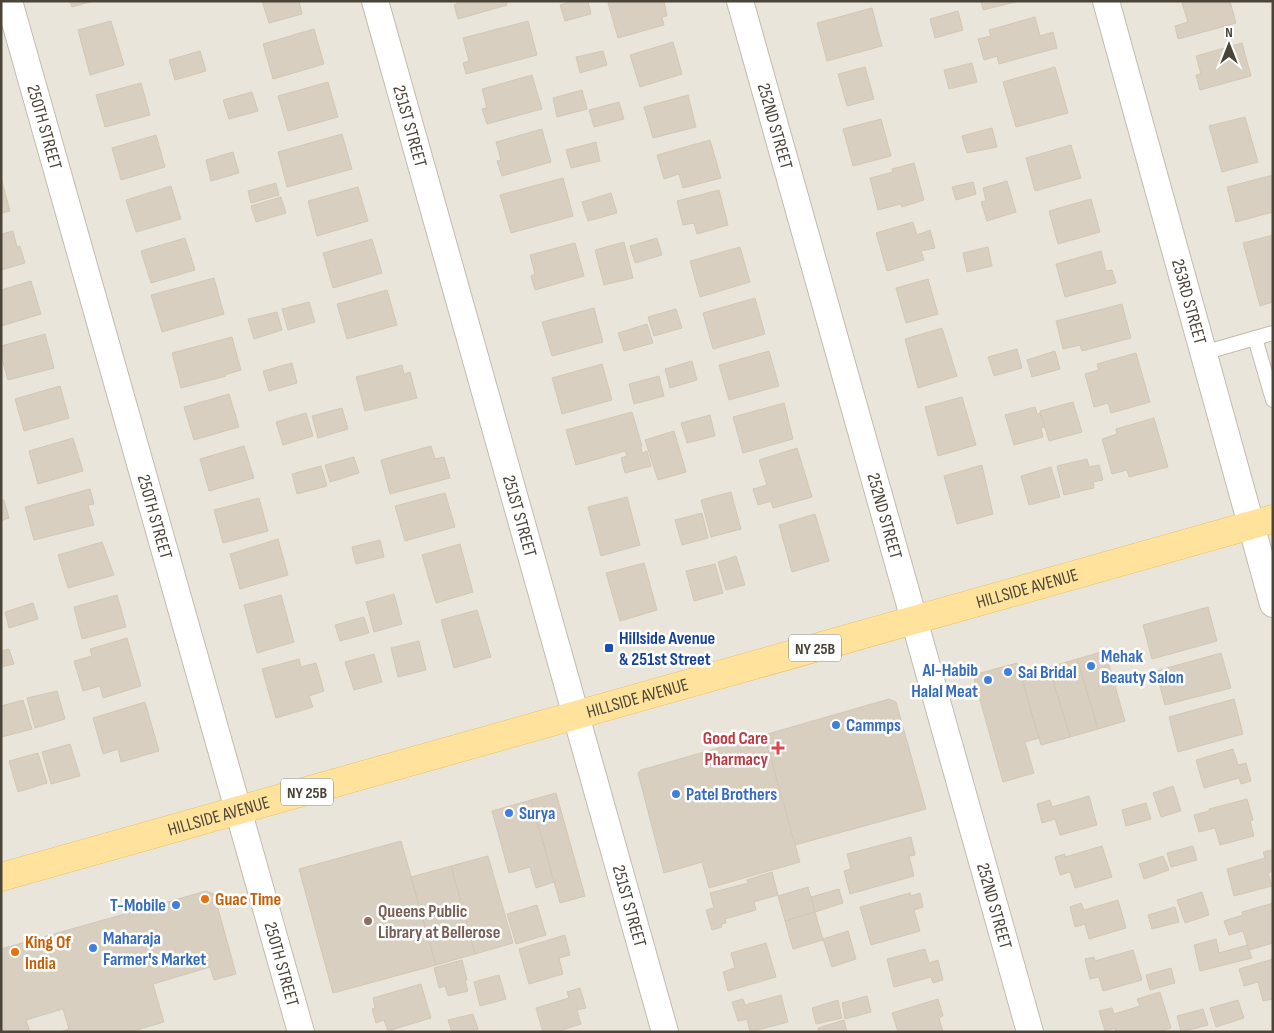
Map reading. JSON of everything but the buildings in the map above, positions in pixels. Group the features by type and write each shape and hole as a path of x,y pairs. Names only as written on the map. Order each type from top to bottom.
{"main road":[{"name":"HILLSIDE AVENUE","path":"1,877 1262,522"}],"street":[{"name":"250TH STREET","path":"9,1 301,1032"},
{"name":"251ST STREET","path":"374,1 666,1032"},
{"name":"252ND STREET","path":"740,1 1030,1032"},
{"name":"253RD STREET","path":"1106,1 1203,353 1262,522 1273,604"}],"lane":[{"path":"1203,353 1273,333"},
{"path":"1256,338 1273,400"}],"shaded area":[{"path":"1,1 1273,1 1273,1032 1,1032"}],"place":[{"name":"Hillside Avenue & 251st Street","path":"609,648"},
{"name":"Mehak Beauty Salon","path":"1091,666"},
{"name":"Sai Bridal","path":"1008,672"},
{"name":"Al-Habib Halal Meat","path":"988,680"},
{"name":"Cammps","path":"836,725"},
{"name":"Good Care Pharmacy","path":"778,748"},
{"name":"Patel Brothers","path":"676,794"},
{"name":"Surya","path":"509,813"},
{"name":"Guac Time","path":"205,899"},
{"name":"T-Mobile","path":"176,905"},
{"name":"Queens Public Library at Bellerose","path":"368,921"},
{"name":"Maharaja Farmer's Market","path":"93,948"},
{"name":"King Of India","path":"15,952"}]}
